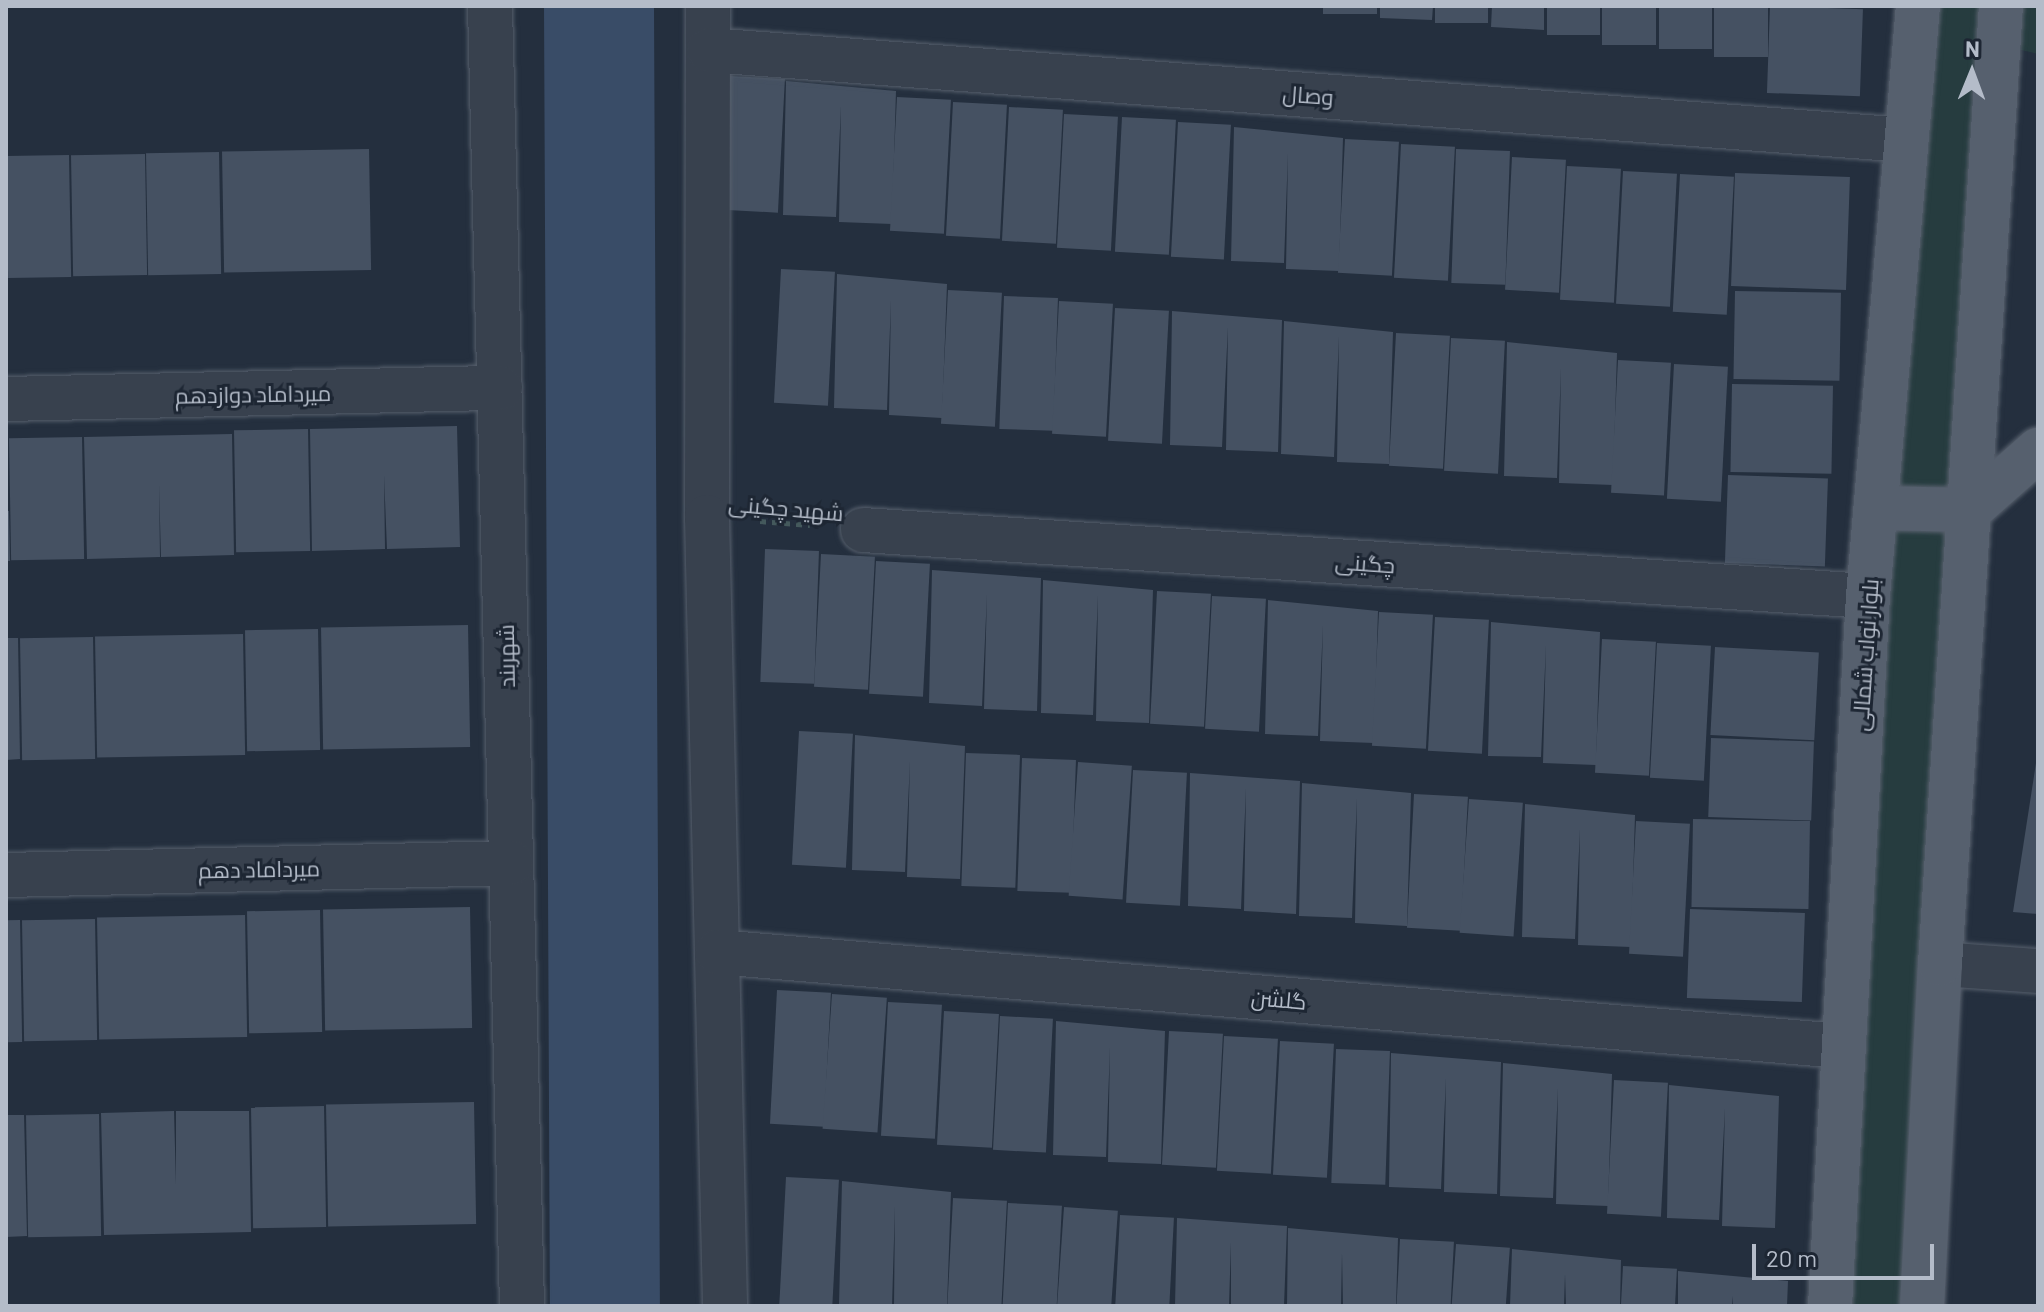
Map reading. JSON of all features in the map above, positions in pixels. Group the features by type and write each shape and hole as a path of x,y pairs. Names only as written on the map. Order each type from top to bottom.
{"main road":[{"name":"بلوار نواب شمالی","path":"1830,1306 1841,1046 1868,596 1918,6"},
{"path":"1922,1306 1940,964 2001,6"},
{"path":"1877,508 1970,510 2038,450"}],"street":[{"name":"شهربند","path":"490,6 522,1306"},
{"path":"708,6 707,517 725,1306"},
{"name":"وصال","path":"709,50 1906,140"},
{"name":"میرداماد دوازدهم","path":"6,399 500,388"},
{"name":"چگینی","path":"863,530 1868,596"},
{"name":"میرداماد دهم","path":"6,875 511,863"},
{"name":"گلشن","path":"717,952 1841,1046"},
{"path":"1940,964 2038,971"}],"path":[{"name":"شهید چگینی","path":"707,517 863,530"}],"green space":[{"path":"1918,6 2038,6 2038,54 2000,45 1922,1306 1830,1306"}],"building":[{"path":"1323,6 1377,6 1377,14 1323,14"},
{"path":"1380,6 1433,6 1432,20 1380,18"},
{"path":"1435,6 1488,6 1488,23 1435,23"},
{"path":"1492,6 1544,6 1544,30 1491,27"},
{"path":"1547,6 1600,6 1600,35 1547,35"},
{"path":"1602,6 1656,6 1656,45 1602,45"},
{"path":"1659,6 1712,6 1712,49 1659,49"},
{"path":"1714,6 1768,6 1768,57 1714,57"},
{"path":"1770,6 1863,9 1860,96 1767,93"},
{"path":"730,76 785,79 778,213 723,210"},
{"path":"786,81 896,91 892,224 839,222 841,106 836,217 783,215"},
{"path":"897,97 951,100 944,234 890,231"},
{"path":"953,102 1007,105 1000,239 946,236"},
{"path":"1009,107 1063,110 1056,244 1002,241"},
{"path":"1064,114 1118,117 1111,251 1057,248"},
{"path":"1122,117 1176,120 1169,255 1115,252"},
{"path":"1178,122 1231,125 1224,260 1171,257"},
{"path":"1234,127 1343,138 1339,271 1286,269 1288,153 1284,263 1231,261"},
{"path":"1345,139 1399,142 1392,276 1338,273"},
{"path":"1401,144 1455,147 1448,281 1394,278"},
{"path":"369,149 371,270 224,273 222,152"},
{"path":"1456,149 1510,151 1505,285 1451,283"},
{"path":"219,152 221,274 148,275 146,153"},
{"path":"145,154 147,275 73,276 71,155"},
{"path":"69,155 71,277 8,278 6,156"},
{"path":"1512,157 1566,160 1559,293 1505,290"},
{"path":"1567,166 1621,169 1614,303 1560,300"},
{"path":"1623,171 1677,174 1670,307 1616,304"},
{"path":"1735,173 1850,177 1846,290 1731,286"},
{"path":"1680,174 1734,177 1727,315 1673,312"},
{"path":"781,269 835,272 828,406 774,403"},
{"path":"837,274 947,284 942,418 889,415 891,300 887,410 834,408"},
{"path":"948,290 1002,293 995,427 941,424"},
{"path":"1735,291 1841,293 1839,381 1733,379"},
{"path":"1004,296 1058,298 1053,431 999,429"},
{"path":"1059,301 1113,304 1106,437 1052,434"},
{"path":"1115,308 1169,311 1162,444 1108,441"},
{"path":"1172,311 1282,320 1278,452 1226,450 1228,327 1222,447 1170,445"},
{"path":"1284,321 1393,332 1389,464 1337,462 1339,336 1334,457 1281,454"},
{"path":"1396,333 1450,336 1443,469 1389,466"},
{"path":"1451,338 1505,341 1498,474 1444,471"},
{"path":"1507,342 1617,353 1613,485 1559,483 1561,368 1557,478 1504,476"},
{"path":"1618,360 1671,363 1664,496 1611,493"},
{"path":"1674,364 1728,367 1721,502 1667,499"},
{"path":"1732,384 1833,386 1831,474 1730,472"},
{"path":"457,426 460,547 387,549 384,475 385,549 312,551 310,429"},
{"path":"308,429 310,551 236,552 234,430"},
{"path":"232,434 234,555 161,557 159,484 160,557 87,559 84,437"},
{"path":"82,437 84,559 11,560 9,438"},
{"path":"1728,475 1828,478 1825,566 1725,563"},
{"path":"6,511 9,511 10,561 6,561"},
{"path":"765,549 819,551 814,684 760,682"},
{"path":"821,554 875,557 868,690 814,687"},
{"path":"876,561 930,564 923,697 869,694"},
{"path":"932,570 1041,578 1037,711 984,709 987,594 982,706 929,703"},
{"path":"1043,580 1153,590 1149,723 1096,721 1098,595 1093,715 1041,713"},
{"path":"1157,591 1211,594 1204,727 1150,724"},
{"path":"1212,596 1266,599 1259,732 1205,729"},
{"path":"1268,600 1378,611 1374,743 1320,741 1323,625 1318,736 1265,734"},
{"path":"1379,612 1433,615 1426,749 1372,746"},
{"path":"1435,617 1489,620 1482,754 1428,751"},
{"path":"1491,622 1600,632 1596,765 1543,763 1546,645 1541,757 1488,756"},
{"path":"468,625 470,747 323,750 321,628"},
{"path":"318,629 320,750 247,751 245,630"},
{"path":"243,634 245,755 97,758 95,637"},
{"path":"93,637 95,759 22,760 20,638"},
{"path":"6,638 18,638 20,759 6,760"},
{"path":"1602,639 1656,642 1649,776 1595,773"},
{"path":"1657,643 1711,646 1704,781 1650,778"},
{"path":"1715,647 1819,652 1814,740 1710,735"},
{"path":"799,731 853,734 846,868 792,865"},
{"path":"855,735 965,746 960,879 907,877 910,761 905,872 852,870"},
{"path":"1711,738 1814,742 1811,821 1708,817"},
{"path":"966,753 1020,755 1015,888 961,886"},
{"path":"1022,758 1076,760 1071,893 1017,891"},
{"path":"1078,762 1132,766 1123,899 1069,896"},
{"path":"2038,764 2038,914 2013,912"},
{"path":"1133,770 1187,773 1180,906 1126,903"},
{"path":"1190,773 1300,781 1296,914 1244,911 1246,788 1241,909 1188,906"},
{"path":"1302,783 1411,793 1407,926 1355,923 1357,798 1352,918 1299,916"},
{"path":"1414,794 1468,797 1461,931 1407,928"},
{"path":"1469,799 1523,803 1514,936 1460,933"},
{"path":"1525,804 1635,815 1631,947 1578,945 1580,829 1575,939 1522,937"},
{"path":"1693,819 1810,821 1808,909 1691,907"},
{"path":"1636,821 1690,824 1683,957 1629,954"},
{"path":"470,907 472,1028 325,1031 323,910"},
{"path":"1690,909 1805,913 1802,1002 1687,998"},
{"path":"320,910 322,1032 249,1033 247,911"},
{"path":"245,915 247,1037 99,1040 97,918"},
{"path":"95,919 97,1040 24,1041 22,920"},
{"path":"6,920 20,920 22,1042 8,1042"},
{"path":"777,990 831,993 824,1127 770,1124"},
{"path":"832,994 887,998 877,1133 823,1129"},
{"path":"888,1002 942,1005 935,1139 881,1136"},
{"path":"944,1011 999,1014 992,1148 937,1145"},
{"path":"1000,1016 1053,1019 1046,1153 993,1150"},
{"path":"1056,1021 1165,1031 1161,1164 1108,1162 1110,1047 1106,1157 1053,1155"},
{"path":"1169,1031 1223,1034 1216,1168 1162,1165"},
{"path":"1224,1036 1278,1039 1271,1174 1217,1171"},
{"path":"1280,1041 1334,1044 1327,1178 1273,1175"},
{"path":"1336,1049 1390,1051 1385,1185 1331,1183"},
{"path":"1391,1053 1501,1062 1497,1194 1444,1192 1446,1078 1441,1189 1389,1187"},
{"path":"1503,1063 1612,1074 1608,1206 1556,1204 1558,1088 1553,1198 1500,1196"},
{"path":"1614,1080 1668,1083 1661,1217 1607,1214"},
{"path":"1669,1085 1779,1096 1775,1228 1722,1226 1725,1108 1719,1220 1667,1218"},
{"path":"474,1102 476,1224 328,1227 326,1105"},
{"path":"324,1106 326,1227 253,1228 251,1107"},
{"path":"174,1111 176,1185 176,1111 249,1111 251,1232 104,1235 101,1113"},
{"path":"99,1114 101,1236 28,1237 26,1115"},
{"path":"6,1115 24,1115 27,1236 6,1237"},
{"path":"786,1177 839,1180 832,1306 779,1306"},
{"path":"842,1181 951,1192 947,1306 894,1306 895,1206 892,1306 839,1306"},
{"path":"953,1198 1007,1201 1001,1306 947,1306"},
{"path":"1008,1203 1062,1206 1057,1306 1003,1306"},
{"path":"1064,1207 1118,1211 1111,1306 1057,1306"},
{"path":"1120,1215 1174,1218 1169,1306 1115,1306"},
{"path":"1177,1218 1287,1226 1284,1306 1231,1306 1231,1242 1229,1306 1175,1306"},
{"path":"1288,1228 1398,1238 1396,1306 1343,1306 1342,1253 1341,1306 1287,1306"},
{"path":"1400,1239 1454,1242 1451,1306 1396,1306"},
{"path":"1456,1244 1510,1248 1506,1306 1452,1306"},
{"path":"1512,1249 1621,1260 1620,1306 1566,1306 1565,1274 1564,1306 1510,1306"},
{"path":"1623,1266 1677,1269 1675,1306 1621,1306"},
{"path":"1678,1271 1788,1281 1787,1306 1733,1306 1732,1296 1732,1306 1678,1306"}],"waterway":[{"path":"599,6 605,1306"}]}
